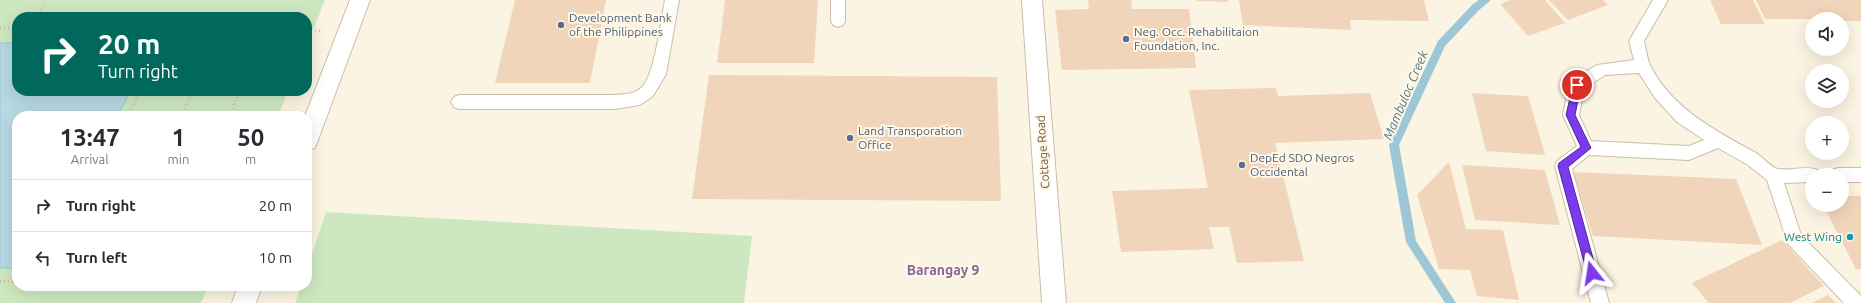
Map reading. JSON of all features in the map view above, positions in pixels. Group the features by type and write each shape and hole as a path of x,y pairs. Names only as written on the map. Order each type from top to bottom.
{"street":[{"path":"312,126 360,0"},
{"name":"Cottage Road","path":"1032,0 1054,303"},
{"path":"244,303 248,291"}],"lane":[{"path":"459,102 614,102 635,100 648,91 658,74 672,0"},
{"path":"838,0 838,21"},
{"path":"1661,0 1636,40 1643,66 1660,93 1683,117 1718,142 1754,160 1774,176 1794,239 1856,303"},
{"path":"1586,148 1571,115 1577,85 1602,69 1643,66"},
{"path":"1600,303 1563,166 1586,148 1689,153 1718,142"},
{"path":"1849,175 1861,175"},
{"path":"1774,176 1805,176"}],"path":[{"path":"40,12 47,0"},
{"path":"0,28 12,28"},
{"path":"130,111 138,96"},
{"path":"183,111 191,96"},
{"path":"231,111 238,96"},
{"path":"0,281 12,282"}],"green space":[{"path":"0,0 325,0 312,32 312,12 12,12 12,96 286,96 280,111 12,111 12,291 206,291 201,303 0,303"},
{"path":"326,212 752,236 744,303 295,303 299,291 312,291 312,254"}],"water":[{"path":"0,43 12,43 12,96 128,96 120,111 12,111 12,268 0,268"}],"building":[{"path":"515,0 606,0 590,83 495,83"},
{"path":"725,0 818,0 814,63 717,63"},
{"name":"Neg. Occ. Rehabilitaion Foundation, Inc.","path":"1088,0 1131,0 1132,9 1189,9 1196,68 1062,70 1055,10 1089,9"},
{"path":"1228,0 1228,2 1197,1"},
{"path":"1239,0 1424,0 1429,21 1350,20 1351,30 1243,25"},
{"path":"1511,0 1545,0 1565,23 1528,36 1500,4"},
{"path":"1549,0 1603,0 1608,5 1568,20"},
{"path":"1710,0 1753,0 1765,24 1721,24"},
{"path":"1756,0 1861,0 1861,21 1849,21 1849,12 1805,12 1805,19 1765,19"},
{"name":"Land Transporation Office","path":"709,75 997,77 1001,201 692,199"},
{"name":"DepEd SDO Negros Occidental","path":"1276,88 1278,96 1370,93 1384,139 1275,143 1304,261 1237,263 1229,227 1209,227 1214,249 1121,252 1112,191 1208,188 1189,90"},
{"path":"1472,93 1528,96 1545,155 1486,151"},
{"path":"1449,162 1466,229 1503,230 1519,300 1477,296 1470,270 1439,269 1417,195"},
{"path":"1462,165 1545,170 1560,225 1475,220"},
{"path":"1573,172 1736,179 1762,245 1593,236"},
{"name":"West Wing","path":"1849,196 1861,196 1861,269 1856,269 1827,212 1849,212"},
{"path":"1782,240 1824,286 1790,303 1709,303 1692,283"},
{"path":"1828,295 1836,303 1812,303"}],"waterway":[{"name":"Mambuloc Creek","path":"1451,303 1411,242 1394,145 1441,44 1476,7 1486,0"}],"place":[{"name":"Development Bank of the Philippines","path":"561,25"},
{"name":"Neg. Occ. Rehabilitaion Foundation, Inc.","path":"1126,39"},
{"name":"Land Transporation Office","path":"850,138"},
{"name":"DepEd SDO Negros Occidental","path":"1242,165"},
{"name":"West Wing","path":"1850,237"}],"district":[{"name":"Barangay 9","path":"943,270"}],"route":[{"path":"1577,85 1571,115 1586,148 1563,166 1592,273"}]}
